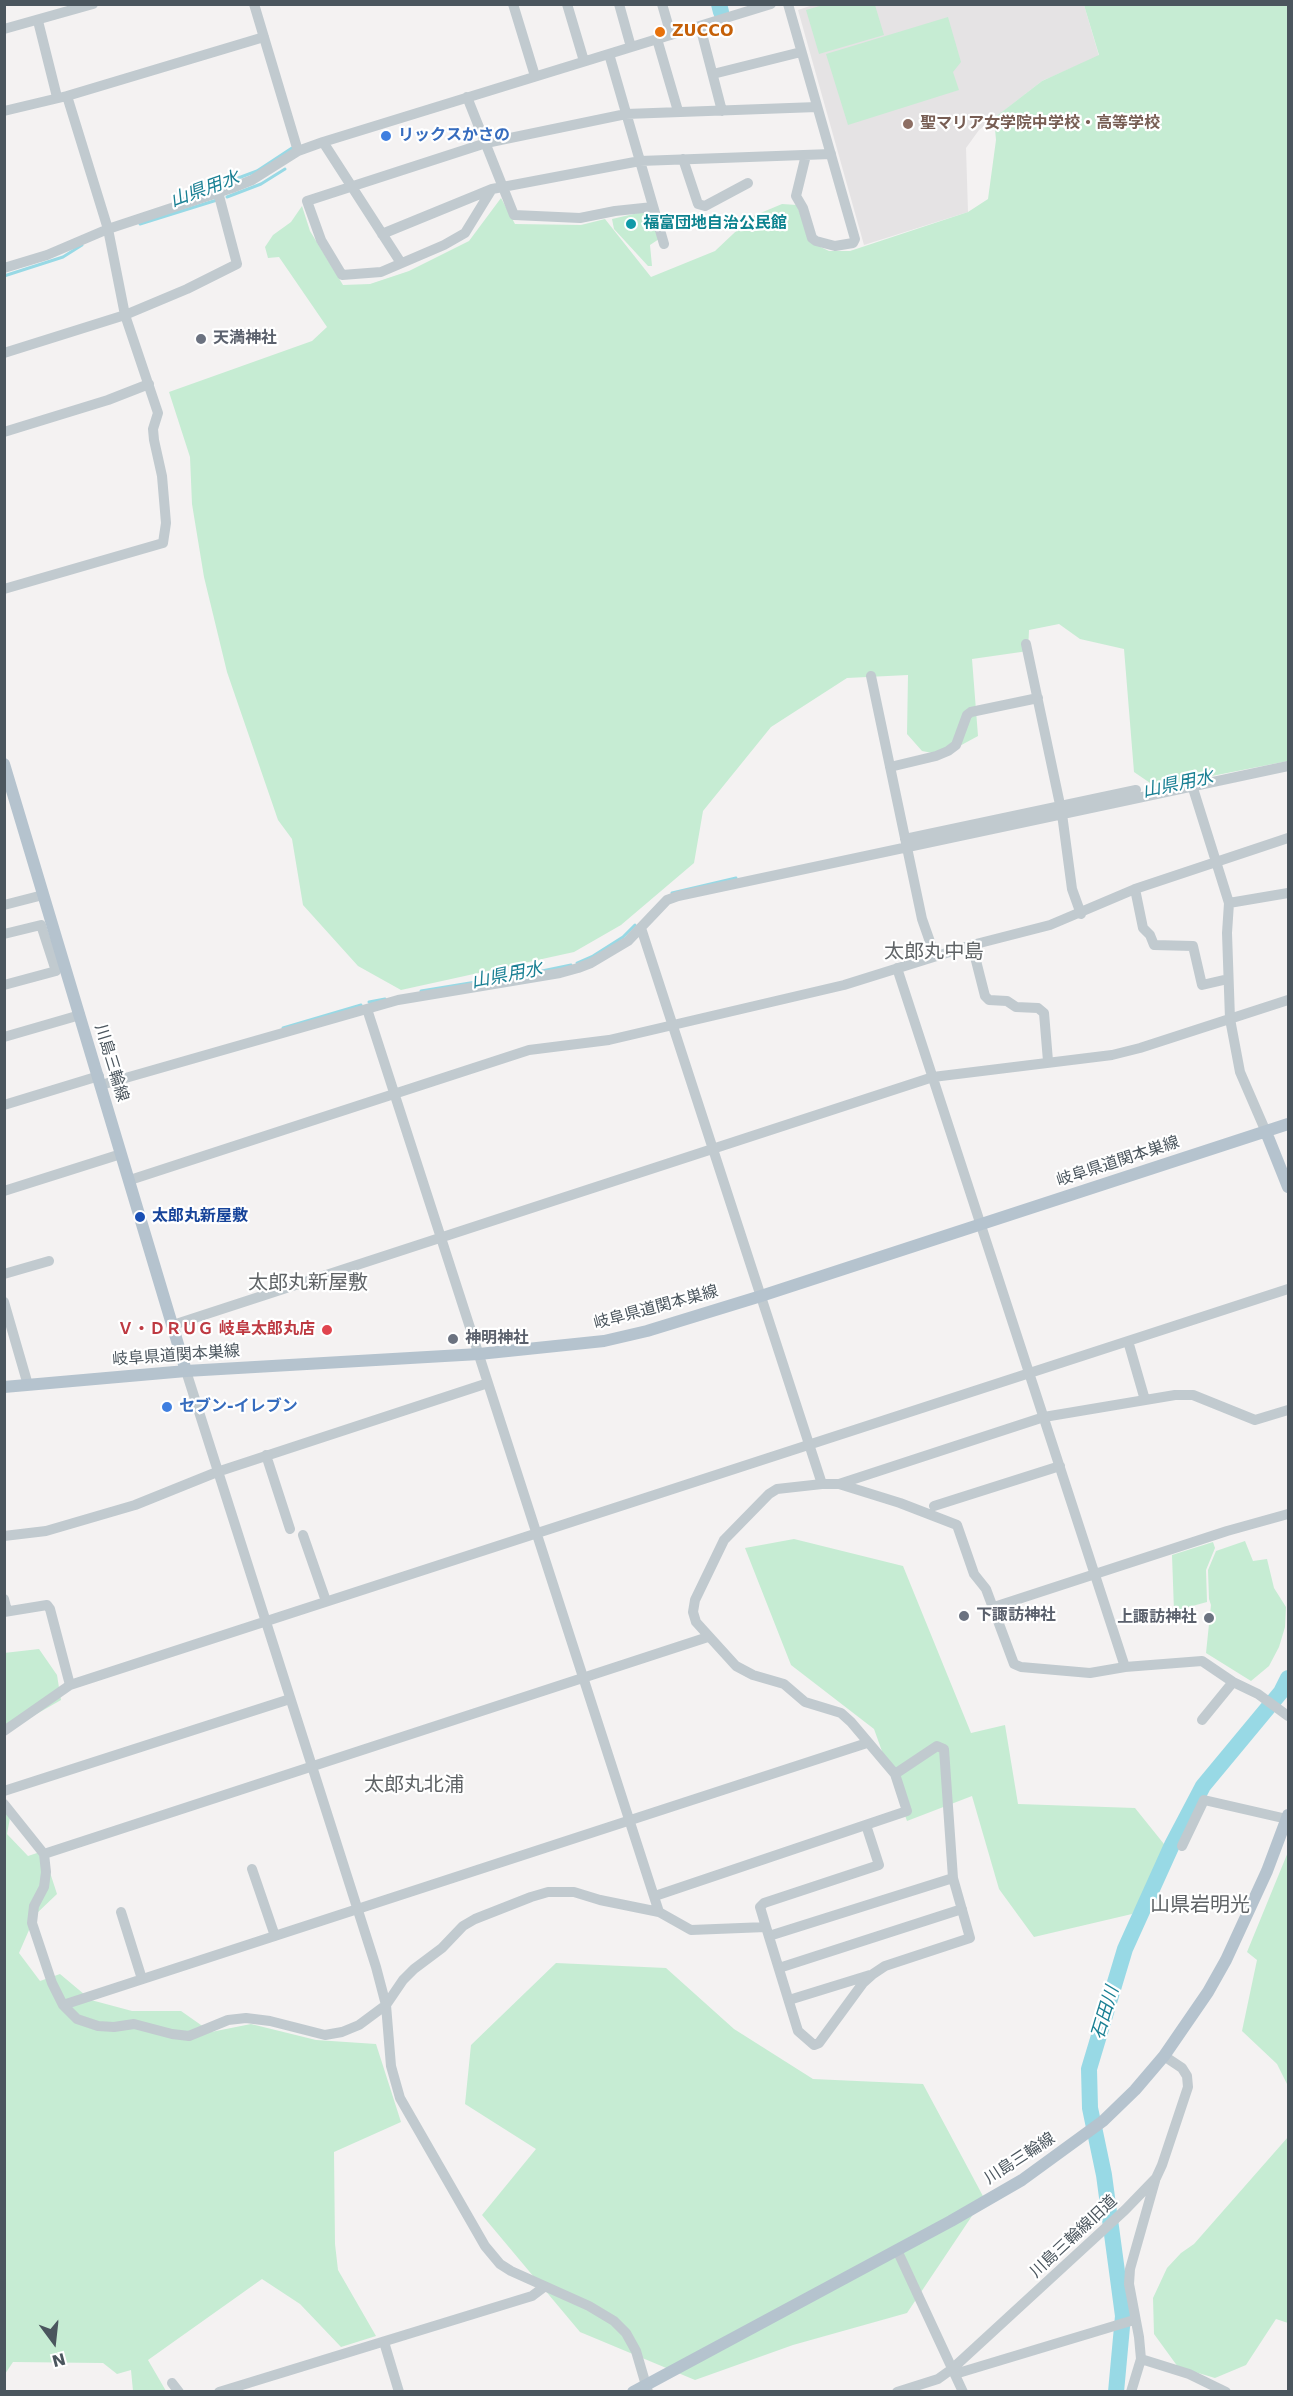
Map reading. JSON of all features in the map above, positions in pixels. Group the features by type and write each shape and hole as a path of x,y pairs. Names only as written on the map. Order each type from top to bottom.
{"main road":[{"name":"川島三輪線","path":"4,764 186,1371"},
{"name":"岐阜県道関本巣線","path":"4,1387 186,1371 479,1354 604,1341 647,1331 761,1296 1288,1124"},
{"path":"1266,1132 1288,1186"},
{"name":"川島三輪線","path":"633,2391 647,2388 1022,2180 1103,2121 1135,2090 1164,2056 1208,1992 1226,1960 1267,1871 1288,1817"}],"street":[{"path":"4,29 93,4"},
{"path":"254,4 298,151"},
{"path":"513,4 535,76"},
{"path":"567,4 584,61"},
{"path":"619,4 631,47"},
{"path":"663,4 670,35"},
{"path":"4,268 47,255 108,229 252,180 298,151 323,142 771,4"},
{"path":"788,4 855,239 853,243 835,246 816,242 812,238 803,208 796,196 806,155"},
{"path":"4,589 163,543 167,515 153,429 158,413 125,315 108,229 38,21"},
{"path":"700,26 722,111"},
{"path":"4,111 62,97 264,37"},
{"path":"657,39 678,111"},
{"path":"713,74 801,52"},
{"path":"609,54 664,244"},
{"path":"467,97 514,215 580,218 653,207"},
{"path":"492,189 465,233 444,245 381,272 342,276 321,240 307,201 486,143 626,114 818,107"},
{"path":"323,142 401,263"},
{"path":"382,234 492,189 640,161 831,154"},
{"path":"683,159 698,204 705,206 748,183"},
{"path":"4,353 125,315 187,289 237,264 218,192"},
{"path":"4,432 108,400 149,384"},
{"path":"1026,644 1061,810 1072,889 1081,914"},
{"path":"871,675 922,919 935,956"},
{"path":"890,766 936,756 948,751 956,745 967,715 971,712 1038,698"},
{"path":"4,1105 429,993 560,973 578,968 612,951 641,928 668,900 678,896 906,843 1288,766"},
{"path":"1191,784 1230,903 1228,979 1230,1019 1240,1072 1266,1132"},
{"path":"1061,810 1136,790"},
{"path":"130,1180 529,1050 609,1040 844,985 972,945 1050,925 1081,914 1136,889 1288,838"},
{"path":"1136,889 1143,928 1150,935 1154,945 1193,946 1202,985 1228,979"},
{"path":"1230,903 1288,893"},
{"path":"4,905 44,895"},
{"path":"4,934 41,925 56,970 4,985"},
{"path":"641,928 822,1484"},
{"path":"972,945 985,996 989,1000 1006,1001 1016,1007 1038,1008 1044,1013 1048,1061"},
{"path":"897,968 1125,1667"},
{"path":"173,1325 933,1077 1121,1052 1288,1000"},
{"path":"367,1009 659,1912"},
{"path":"4,1037 80,1015"},
{"path":"4,1191 121,1154"},
{"path":"4,1274 49,1261"},
{"path":"4,1731 70,1686 265,1620 1288,1289"},
{"path":"4,1302 28,1385"},
{"path":"1128,1341 1145,1400"},
{"path":"186,1371 216,1472 358,1910 386,2005 391,2066 400,2098 485,2246 500,2264 544,2287 605,2314 626,2333 636,2351 647,2388"},
{"path":"4,1536 46,1531 104,1514 216,1472 488,1383"},
{"path":"839,1484 1044,1417 1175,1395 1193,1395 1255,1420 1288,1410"},
{"path":"266,1455 290,1529"},
{"path":"934,1506 1060,1466"},
{"path":"655,1896 907,1811 895,1774 841,1713 805,1702 784,1684 753,1675 736,1666 696,1622 693,1612 695,1600 724,1540 769,1494 777,1489 839,1484 911,1507 957,1525 974,1574 986,1589 994,1607 1014,1664 1021,1667 1090,1673 1125,1667 1202,1661 1233,1682 1258,1694 1288,1716"},
{"path":"994,1607 1227,1531 1288,1514"},
{"path":"303,1535 326,1601"},
{"path":"4,1599 6,1612 47,1605 70,1686"},
{"path":"44,1854 708,1637"},
{"path":"1202,1720 1233,1682"},
{"path":"4,1791 290,1699"},
{"path":"63,2005 867,1743"},
{"path":"866,1825 879,1865 764,1903 760,1907 798,2031 814,2045 819,2043 863,1983 873,1974 885,1966 970,1938 953,1878 944,1749 937,1746 895,1774"},
{"path":"1182,1846 1204,1800 1288,1817"},
{"path":"4,1804 44,1854 46,1872 44,1887 34,1906 32,1923 52,1983 63,2005 77,2019 98,2026 114,2027 134,2024 189,2036 228,2020 246,2018 270,2021 325,2035 342,2032 359,2025 386,2005 403,1980 442,1948 463,1926 475,1919 548,1892 574,1893 659,1912 691,1930 767,1932 953,1878"},
{"path":"252,1869 275,1936"},
{"path":"779,1968 962,1909"},
{"path":"121,1912 142,1979"},
{"path":"789,2000 873,1974"},
{"name":"川島三輪線旧道","path":"904,2390 954,2372 973,2350 1125,2210 1156,2178 1188,2087 1187,2076 1182,2068 1164,2056"},
{"path":"1131,2391 1141,2360 1139,2337 1132,2320 1130,2269 1156,2178"},
{"path":"897,2250 963,2391"},
{"path":"219,2391 532,2296 544,2287"},
{"path":"954,2372 1132,2320"},
{"path":"384,2342 399,2391"},
{"path":"973,2350 983,2365"},
{"path":"1141,2360 1189,2374 1226,2391"}],"shaded area":[{"name":"聖マリア女学院中学校・高等学校","path":"816,4 1084,5 1099,56 1042,81 979,130 966,148 968,212 864,245 798,10"}],"green space":[{"path":"823,5 875,5 884,35 819,54 806,10"},
{"path":"1084,5 1288,5 1288,761 1156,787 1134,772 1124,649 1080,639 1059,624 1029,630 1028,651 972,659 978,736 943,755 922,751 907,734 908,675 847,678 771,727 703,811 694,863 621,925 574,952 401,990 358,966 303,905 292,839 278,820 227,672 204,577 192,504 190,457 169,392 312,341 327,327 279,257 268,258 265,247 273,235 291,222 302,206 310,231 343,285 370,284 409,271 469,241 501,198 515,224 581,225 605,219 651,277 715,251 751,217 782,204 797,205 810,242 829,251 850,251 968,212 988,199 996,140 994,118 1042,81 1099,55"},
{"path":"948,17 961,62 953,72 959,90 848,125 826,54"},
{"path":"651,210 659,239 650,245 652,266 648,266 614,229 612,219"},
{"path":"794,1539 903,1566 971,1733 1005,1725 1018,1804 1135,1808 1168,1849 1132,1914 1034,1937 999,1889 972,1796 907,1821 874,1729 791,1665 745,1548"},
{"path":"1245,1541 1253,1561 1267,1559 1274,1588 1286,1607 1285,1627 1279,1647 1269,1666 1251,1681 1206,1653 1211,1605 1208,1570 1216,1551"},
{"path":"1213,1542 1215,1548 1206,1570 1207,1602 1174,1611 1172,1555"},
{"path":"39,1649 57,1675 61,1700 5,1732 4,1653"},
{"path":"5,1811 10,1818 7,1834 28,1856 43,1851 57,1894 36,1914 19,1953 40,1981 60,1974 91,2000 132,2011 181,2011 211,2032 251,2024 316,2040 376,2044 401,2122 334,2152 335,2244 338,2270 376,2336 341,2347 300,2304 262,2279 148,2360 166,2391 133,2391 131,2370 117,2374 103,2363 13,2362 5,2374"},
{"path":"1288,1852 1288,2086 1277,2064 1242,2031 1257,1960 1247,1952"},
{"path":"556,1963 666,1968 734,2029 813,2079 923,2084 984,2198 907,2313 793,2345 695,2380 580,2332 482,2215 536,2149 465,2104 471,2045"},
{"path":"1288,2137 1288,2323 1276,2319 1246,2365 1215,2378 1178,2367 1154,2334 1153,2298 1167,2268 1181,2253 1194,2244"}],"waterway":[{"path":"719,4 721,12"},
{"name":"山県用水","path":"174,202 257,171 292,148"},
{"path":"227,197 261,184 285,169"},
{"path":"140,224 217,200"},
{"name":"山県用水","path":"4,276 63,257 82,245"},
{"name":"山県用水","path":"672,893 736,878"},
{"name":"山県用水","path":"577,963 623,937 635,925"},
{"name":"山県用水","path":"542,971 571,965"},
{"name":"山県用水","path":"421,991 476,982"},
{"name":"山県用水","path":"369,1002 385,999"},
{"name":"山県用水","path":"283,1028 361,1005"},
{"name":"石田川","path":"1116,2392 1123,2316 1104,2175 1090,2108 1089,2069 1125,1949 1172,1845 1203,1786 1281,1692 1288,1678"}],"place":[{"name":"ZUCCO","path":"660,32"},
{"name":"聖マリア女学院中学校・高等学校","path":"908,124"},
{"name":"リックスかさの","path":"386,136"},
{"name":"福富団地自治公民館","path":"631,224"},
{"name":"天満神社","path":"201,339"},
{"name":"太郎丸新屋敷","path":"140,1217"},
{"name":"Ｖ・ＤＲＵＧ 岐阜太郎丸店","path":"327,1330"},
{"name":"神明神社","path":"453,1339"},
{"name":"セブン-イレブン","path":"167,1407"},
{"name":"下諏訪神社","path":"964,1616"},
{"name":"上諏訪神社","path":"1209,1618"}],"district":[{"name":"太郎丸中島","path":"934,953"},
{"name":"太郎丸新屋敷","path":"308,1284"},
{"name":"太郎丸北浦","path":"414,1786"},
{"name":"山県岩明光","path":"1200,1906"}]}
